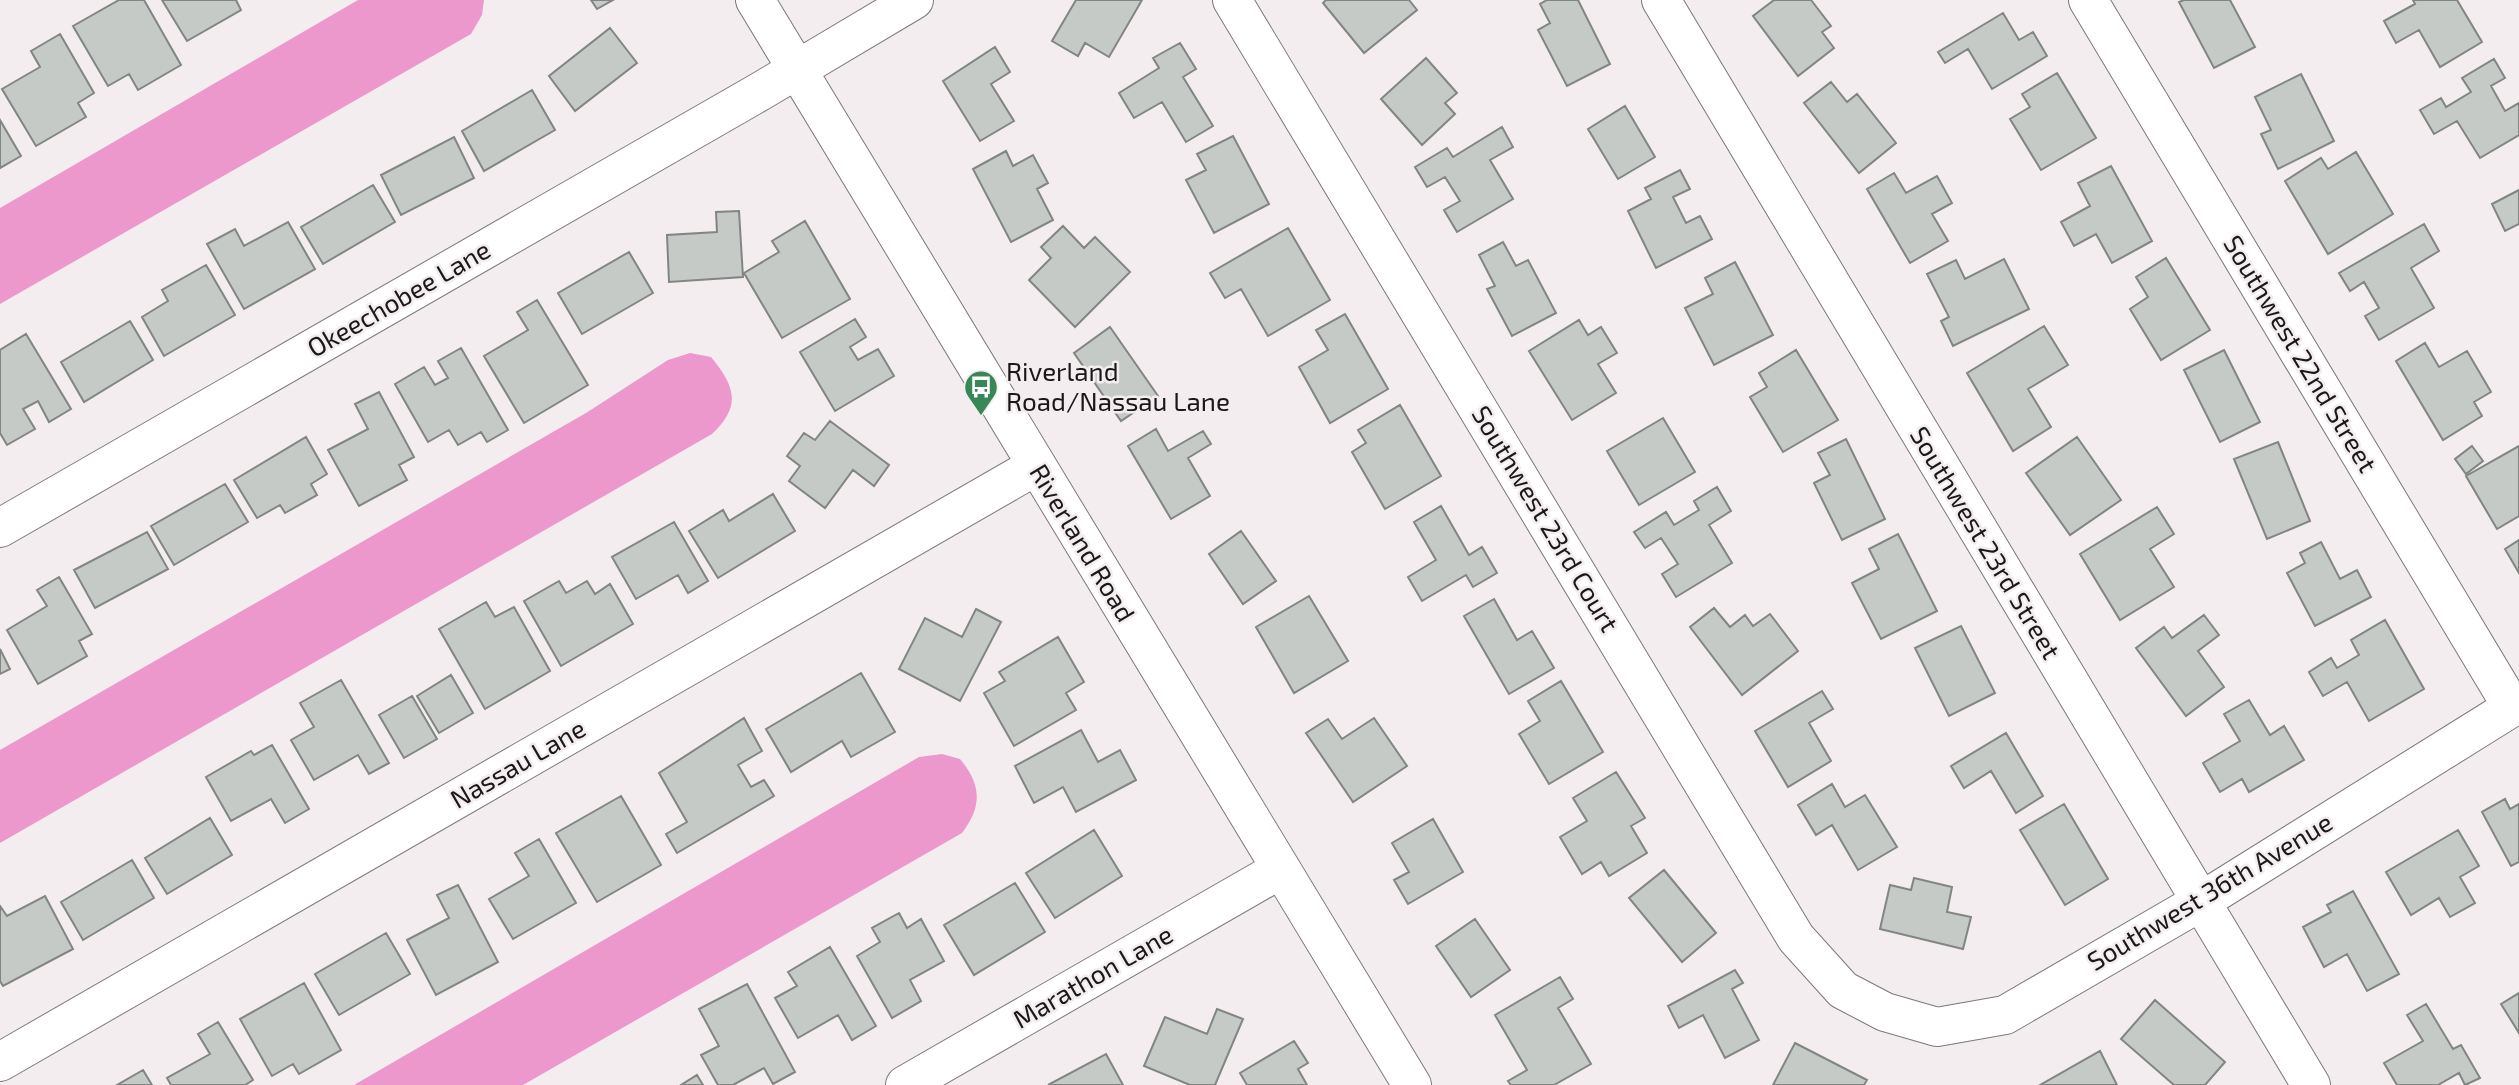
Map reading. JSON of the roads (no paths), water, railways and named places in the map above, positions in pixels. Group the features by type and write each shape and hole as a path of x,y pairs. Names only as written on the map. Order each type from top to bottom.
{"street":[{"name":"Riverland Road","path":"755,0 1412,1085"},
{"name":"Okeechobee Lane","path":"0,528 914,0"},
{"name":"Southwest 23rd Court","path":"1232,0 1796,938 1843,990 1885,1012"},
{"name":"Southwest 23rd Street","path":"1661,0 2311,1085"},
{"name":"Southwest 22nd Street","path":"2088,0 2516,705"},
{"name":"Nassau Lane","path":"0,1062 1035,466"},
{"name":"Southwest 36th Avenue","path":"1885,1012 1937,1027 2006,1015 2200,902 2516,705"},
{"name":"Marathon Lane","path":"905,1085 1280,869"}],"place":[{"name":"Riverland Road/Nassau Lane","path":"981,417"}]}
